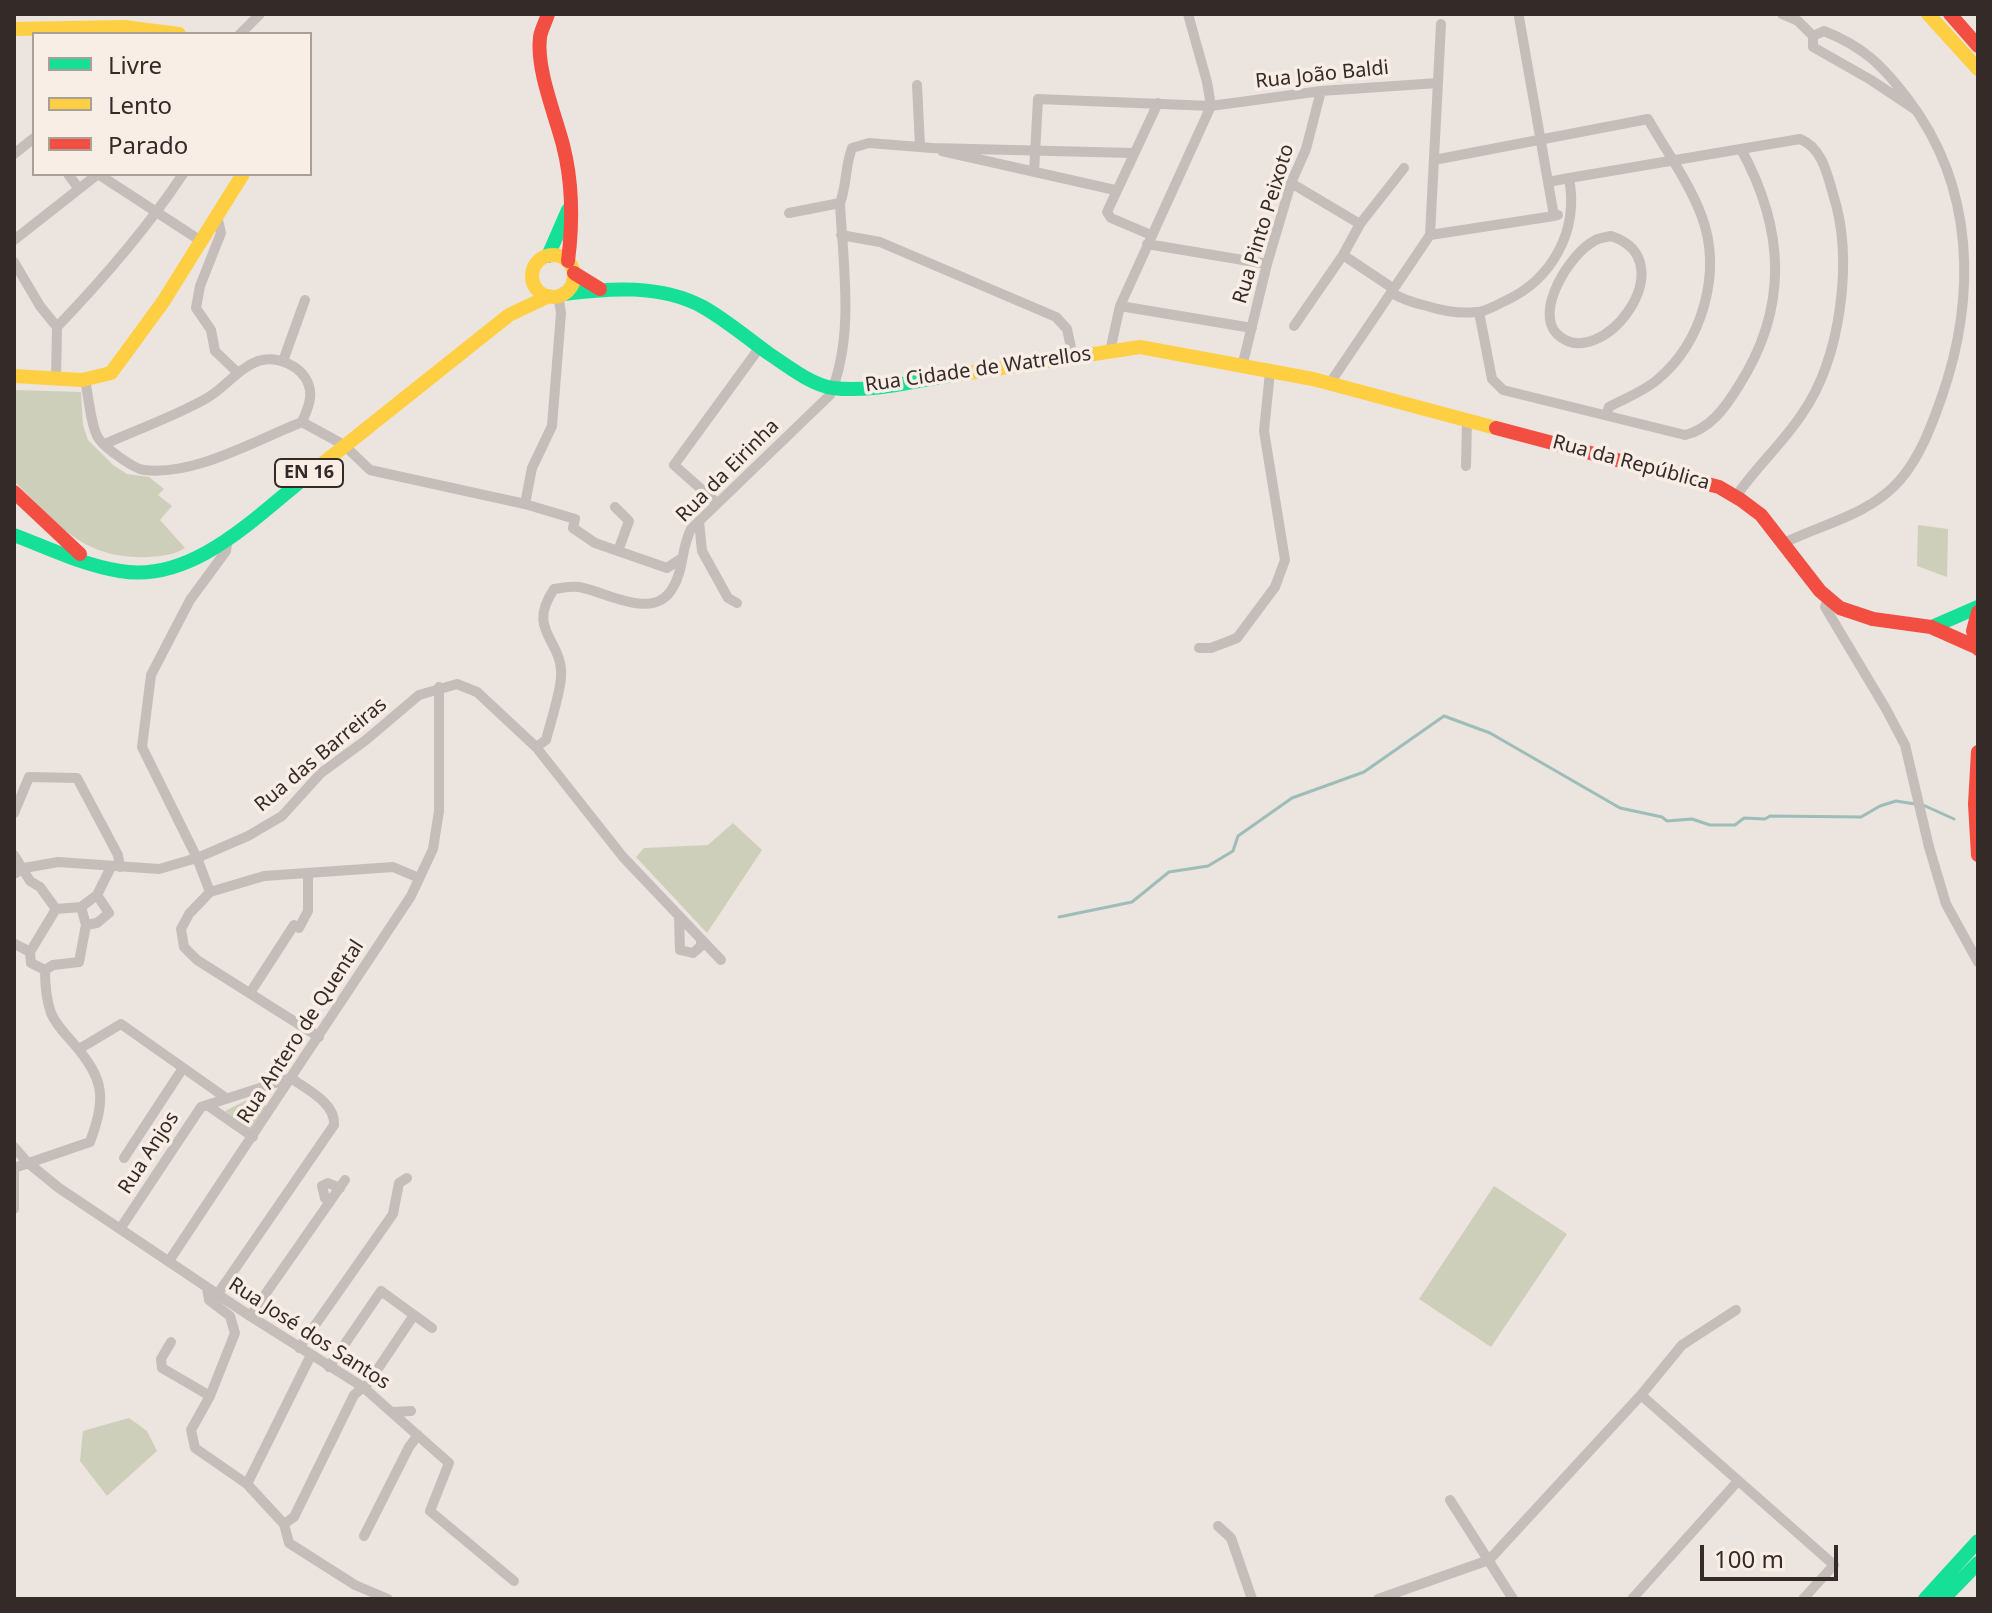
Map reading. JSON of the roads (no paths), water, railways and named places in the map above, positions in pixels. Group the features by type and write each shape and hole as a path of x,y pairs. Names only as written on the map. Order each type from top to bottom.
{"main road":[{"path":"548,14 540,38 546,90 564,147 573,218 573,286 557,295"},
{"path":"1928,14 1978,69"},
{"path":"1950,14 1978,46"},
{"path":"14,29 104,21 174,32"},
{"path":"14,376 85,379 111,373 131,348 242,176"},
{"name":"EN 16","path":"509,315 532,279 534,265 548,256 572,202"},
{"path":"548,256 571,267 600,289"},
{"path":"532,279 537,290 557,295 600,289 650,290 701,306 826,391"},
{"name":"EN 16","path":"14,535 127,573 158,573 187,564 228,538 509,315 557,295"},
{"name":"Rua Cidade de Watrellos","path":"826,391 873,387 1140,347 1330,383"},
{"name":"Rua da República","path":"1330,383 1698,480 1737,495 1758,511 1809,579 1828,599 1862,617 1932,627 1977,648"},
{"name":"EN 16","path":"14,492 88,561"},
{"path":"1932,627 1978,610"},
{"path":"1977,648 1973,624 1978,610"},
{"path":"1978,752 1975,774 1978,855"},
{"path":"1925,1599 1978,1541"},
{"path":"1943,1599 1978,1563"}],"street":[{"path":"242,32 260,14"},
{"path":"1110,351 1120,306 1211,106 1188,14"},
{"path":"1782,14 1798,21 1813,36 1813,47 1916,110"},
{"path":"1519,17 1554,216"},
{"path":"1330,383 1430,235 1441,24"},
{"path":"1784,543 1868,507 1900,480 1922,446 1945,385 1959,326 1964,270 1959,208 1945,160 1916,110 1883,67 1845,40 1824,31 1813,36"},
{"name":"Rua João Baldi","path":"1036,150 1038,99 1211,106 1321,91 1438,83"},
{"path":"917,85 920,146"},
{"name":"Rua Pinto Peixoto","path":"1242,367 1267,264 1291,183 1306,149 1321,91"},
{"path":"1158,103 1108,206 1107,212 1111,218 1149,240 1267,264"},
{"path":"1434,160 1648,119 1694,197 1703,220 1710,258 1707,297 1691,337 1678,358 1657,381 1609,407 1606,415"},
{"path":"1548,182 1800,139 1812,144 1825,167 1836,203 1842,244 1843,288 1826,363 1805,410 1737,495"},
{"path":"14,154 32,140"},
{"path":"826,391 839,368 844,322 840,203 844,193 846,164 852,148 869,143 920,146 1115,190"},
{"path":"932,148 1133,153"},
{"path":"1479,312 1492,379 1503,390 1685,435 1699,431 1716,418 1756,359 1772,308 1776,269 1768,207 1741,149"},
{"path":"1034,172 1036,150"},
{"path":"1294,326 1343,255 1360,224 1404,168"},
{"path":"69,176 79,189"},
{"path":"14,240 95,176"},
{"path":"101,176 201,241"},
{"path":"57,327 108,273 182,176"},
{"path":"1343,255 1402,299 1445,312 1479,312 1515,296 1540,278 1564,245 1572,213 1569,178"},
{"path":"1291,183 1360,224"},
{"path":"789,213 840,203"},
{"path":"1430,235 1572,213"},
{"path":"217,216 221,233 200,286 196,308 211,330 215,351 237,372"},
{"path":"841,235 880,242 1056,317 1067,329 1073,357"},
{"path":"1611,236 1626,241 1637,253 1642,275 1632,307 1616,327 1600,338 1581,343 1562,338 1551,327 1548,307 1556,287 1580,253 1595,240 1611,236"},
{"path":"1564,245 1580,253"},
{"path":"14,262 40,306 57,327 56,379"},
{"path":"1540,278 1556,287"},
{"path":"525,504 532,468 552,426 561,313 557,295"},
{"path":"283,361 305,300"},
{"path":"1120,306 1252,328"},
{"path":"717,503 674,465 760,347"},
{"path":"85,379 97,438 105,444 141,470 183,467 225,454 302,422 310,402 309,387 301,372 283,361 261,360 237,372 209,397 105,444"},
{"path":"1199,648 1211,648 1237,638 1275,587 1285,560 1264,431 1270,372"},
{"name":"Rua da Eirinha","path":"536,747 546,740 561,676 554,648 542,623 544,603 554,589 575,586 647,605 660,603 672,591 679,575 684,543 691,529 826,391"},
{"path":"1466,466 1467,421"},
{"path":"302,422 344,445 370,470 525,504 575,519 573,528 595,543 667,568 682,558"},
{"path":"615,507 629,521 618,551"},
{"path":"699,521 702,551 728,598 737,603"},
{"path":"210,892 197,858 142,747 151,675 190,600 226,551 228,538"},
{"path":"1828,599 1825,607 1905,745 1937,878 1946,904 1978,962"},
{"path":"439,687 457,684 477,692 536,747 623,857 721,960"},
{"name":"Rua Antero de Quental","path":"169,1261 411,896 433,849 439,811 439,687"},
{"name":"Rua das Barreiras","path":"19,871 58,862 159,869 197,858 248,836 282,816 321,773 419,695 439,687"},
{"path":"14,813 29,777 77,778 118,855 116,867 97,895 81,907 56,909"},
{"path":"14,855 19,871 40,887 56,909"},
{"path":"319,1037 197,960 184,947 181,929 189,914 210,892 264,876 393,867 419,878"},
{"path":"250,993 294,925 299,928 308,911 308,873"},
{"path":"86,925 97,923 109,913 97,895"},
{"path":"45,970 53,965 79,962 86,925 81,907"},
{"path":"45,970 31,963 30,952 56,909"},
{"path":"679,916 680,950 693,953 701,946 701,940"},
{"path":"14,946 30,952"},
{"path":"14,1209 14,1168 90,1142 97,1125 102,1089 79,1049 52,1015 45,970"},
{"path":"79,1049 121,1024 226,1098"},
{"path":"124,1158 183,1068"},
{"path":"207,1105 291,1078 331,1108 334,1125 217,1295"},
{"name":"Rua Anjos","path":"120,1229 201,1107 207,1105 253,1137"},
{"name":"Rua José dos Santos","path":"14,1147 59,1188 217,1295 363,1387 393,1412 449,1463 430,1511 514,1581"},
{"path":"299,1348 393,1214 399,1183 407,1178"},
{"path":"250,1316 343,1184"},
{"path":"207,1288 209,1300 230,1316 235,1333 210,1396 191,1430 195,1448 247,1484 284,1524 289,1543 355,1585 388,1599"},
{"path":"329,1367 381,1291 432,1328"},
{"path":"1378,1599 1489,1560 1641,1395 1682,1345 1736,1310"},
{"path":"284,1524 294,1517 354,1395 414,1315"},
{"path":"171,1342 161,1359 162,1368 210,1396"},
{"path":"247,1484 311,1355"},
{"path":"1641,1395 1834,1565 1803,1599"},
{"path":"393,1412 411,1411"},
{"path":"364,1536 418,1435"},
{"path":"1632,1599 1738,1481"},
{"path":"1450,1500 1513,1599"},
{"path":"1218,1526 1234,1533 1252,1599"}],"waterway":[{"path":"1059,917 1132,902 1169,872 1208,866 1233,851 1238,836 1292,798 1364,772 1444,716 1490,733 1620,808 1662,817 1667,821 1692,819 1710,825 1735,825 1744,818 1765,819 1770,816 1861,817 1896,801 1915,804"},
{"path":"1923,805 1954,819"}]}
